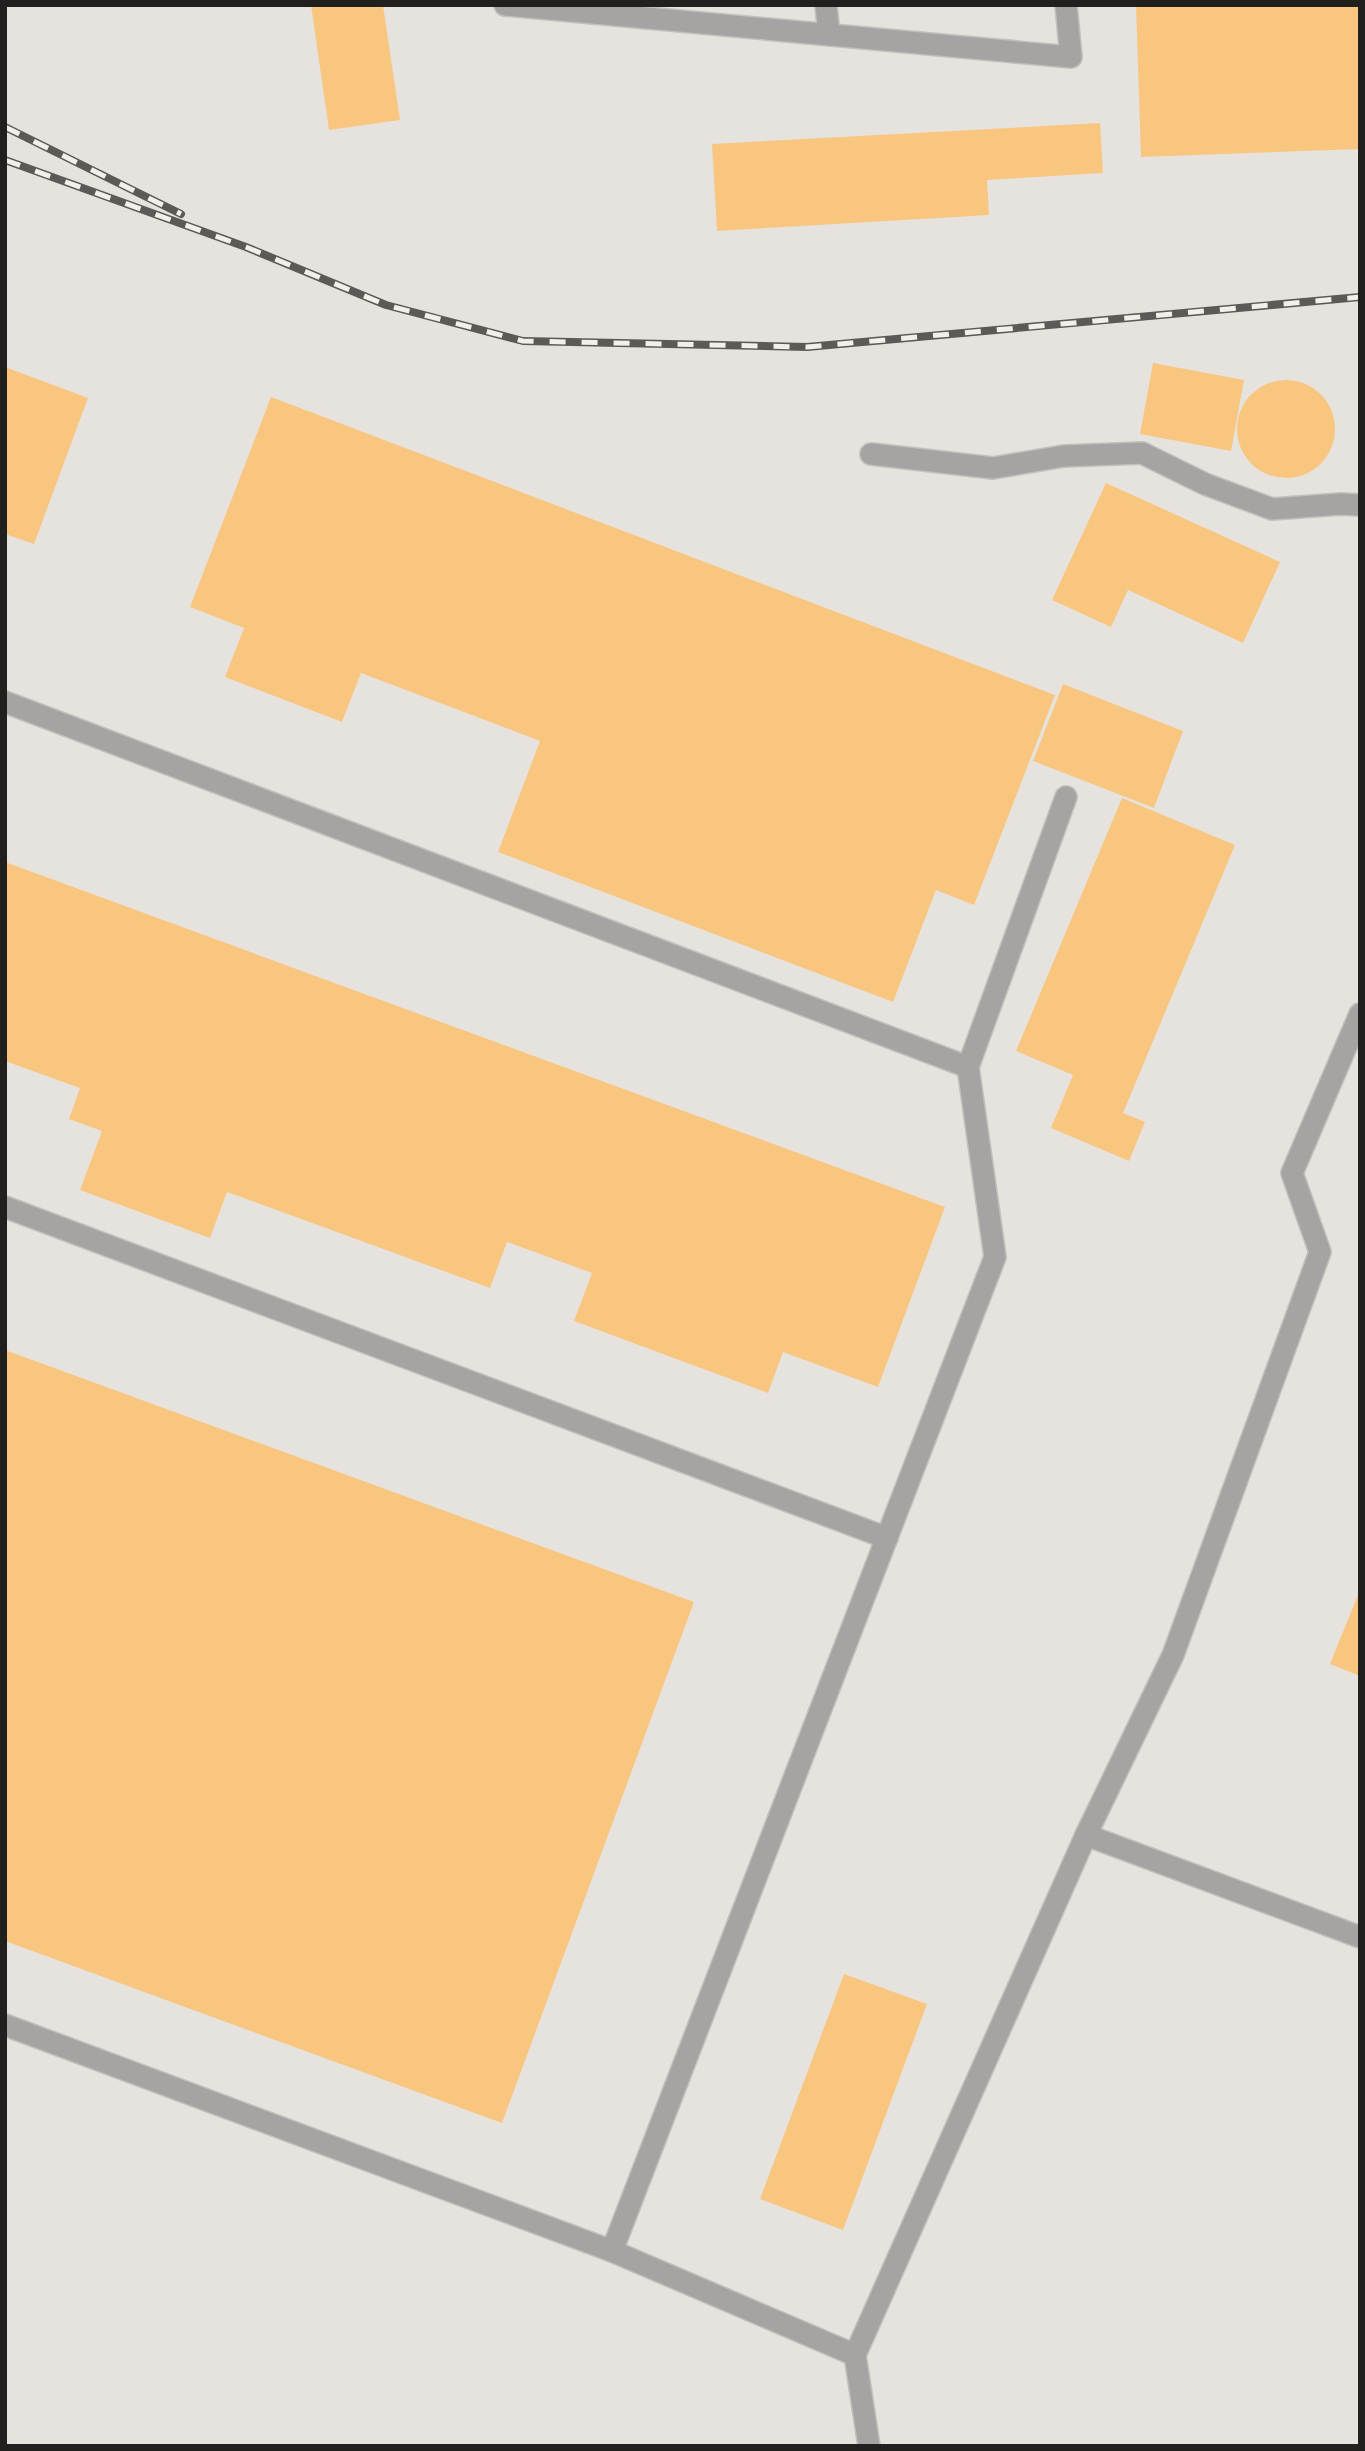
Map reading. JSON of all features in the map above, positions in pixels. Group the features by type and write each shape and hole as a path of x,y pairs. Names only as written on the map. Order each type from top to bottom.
{"lane":[{"path":"505,5 639,11 829,35 1071,57 1066,5"},
{"path":"825,5 829,35"},
{"path":"871,454 993,468 1064,456 1142,453 1205,484 1272,509 1360,505"},
{"path":"5,702 968,1067"},
{"path":"612,2251 995,1257 968,1067 1066,797"},
{"path":"869,2446 855,2355 1086,1835 1173,1656 1320,1252 1292,1173 1360,1014"},
{"path":"5,1207 887,1538"},
{"path":"1086,1835 1360,1937"},
{"path":"5,2025 612,2251 855,2355"}],"building":[{"path":"311,5 383,5 400,120 329,130"},
{"path":"1136,5 1360,5 1360,149 1141,157"},
{"path":"1100,123 1103,173 987,180 989,215 717,231 712,144"},
{"path":"1153,363 1244,380 1231,451 1140,434"},
{"path":"5,367 88,398 34,544 5,534"},
{"path":"1286,380 1305,384 1321,394 1331,410 1335,429 1331,448 1321,464 1305,474 1286,478 1267,474 1251,464 1241,448 1237,429 1241,410 1251,394 1267,384"},
{"path":"271,397 1055,695 974,905 936,890 893,1002 498,852 540,741 361,673 342,722 225,677 244,628 190,607"},
{"path":"1106,483 1280,562 1243,643 1128,590 1111,627 1052,600"},
{"path":"1063,684 1183,731 1154,808 1033,761"},
{"path":"1122,798 1235,845 1123,1113 1145,1122 1129,1161 1051,1128 1073,1075 1016,1051"},
{"path":"5,862 945,1207 878,1387 783,1352 768,1393 574,1321 592,1273 507,1242 490,1288 227,1192 210,1238 80,1190 102,1131 69,1119 80,1088 5,1061"},
{"path":"5,1350 694,1602 502,2123 5,1941"},
{"path":"1360,1590 1360,1676 1330,1664"},
{"path":"844,1974 927,2004 843,2230 760,2199"}],"railway":[{"path":"5,127 181,214"},
{"path":"5,160 246,247 386,305 523,341 807,347 1360,297"}]}
